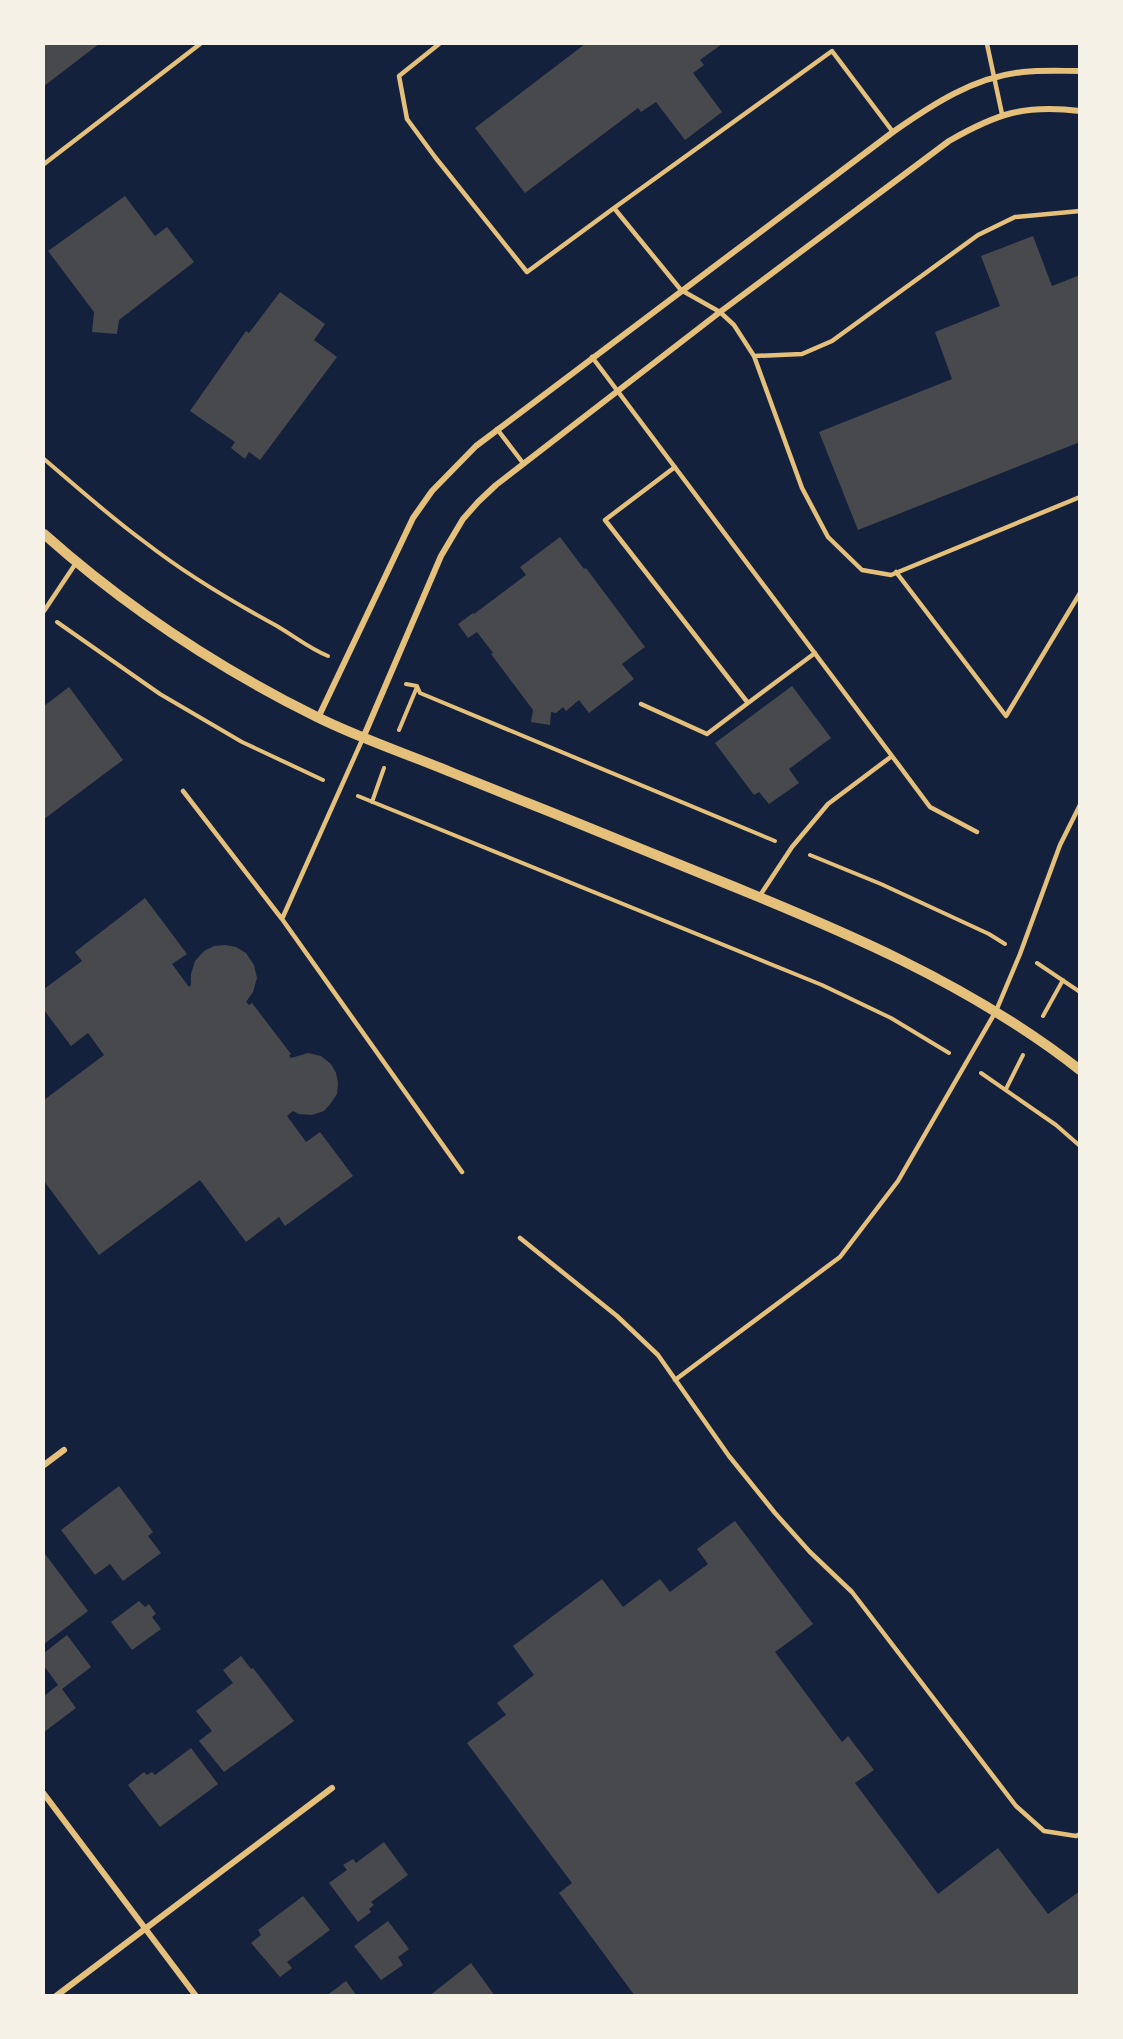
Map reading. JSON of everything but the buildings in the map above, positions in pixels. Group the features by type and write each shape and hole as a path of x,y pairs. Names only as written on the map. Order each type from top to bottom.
{"street":[{"path":"318,718 414,519 432,491 455,466 497,429 893,132 944,98 996,77 1023,72 1080,71"},
{"path":"363,738 441,556 463,519 478,502 523,463 925,157 973,127 1002,114 1033,109 1080,111"},
{"path":"44,534 120,597 198,651 318,718 884,950 996,1011 1080,1070"},
{"path":"44,1465 64,1450"},
{"path":"56,1995 332,1788"},
{"path":"44,1794 196,1995"}],"lane":[{"path":"44,164 200,44"},
{"path":"440,44 399,76 407,119 527,272 832,51"},
{"path":"829,44 893,132"},
{"path":"987,44 996,77 1002,114"},
{"path":"614,208 681,290 720,312 734,325 754,356 802,488 828,537 862,570 891,575 1080,497"},
{"path":"754,356 802,354 832,341 978,235 1015,217 1080,211"},
{"path":"592,357 930,807 977,832"},
{"path":"497,429 523,463"},
{"path":"675,467 605,520 748,703"},
{"path":"44,611 76,562"},
{"path":"896,572 1006,716 1080,592"},
{"path":"641,704 707,734 814,653"},
{"path":"282,919 363,738"},
{"path":"759,897 792,848 828,804 892,756"},
{"path":"183,790 282,919 462,1172"},
{"path":"675,1380 840,1257 898,1181 996,1011 1020,954 1060,845 1080,805"},
{"path":"520,1238 616,1316 658,1355 729,1456 810,1552 852,1592 1016,1806 1044,1831 1076,1836 1080,1834"}],"path":[{"path":"44,459 144,543 187,573 229,600 297,637 316,651 345,662"},
{"path":"55,620 160,694 242,742 311,775"},
{"path":"388,679 417,686"},
{"path":"414,693 417,686"},
{"path":"417,686 420,693 881,884 989,934"},
{"path":"372,802 376,788"},
{"path":"356,795 822,985 891,1018 932,1043"},
{"path":"1052,972 1080,992"},
{"path":"1054,996 1063,980"},
{"path":"1006,1089 1011,1078"},
{"path":"997,1083 1056,1125 1080,1146"}]}
